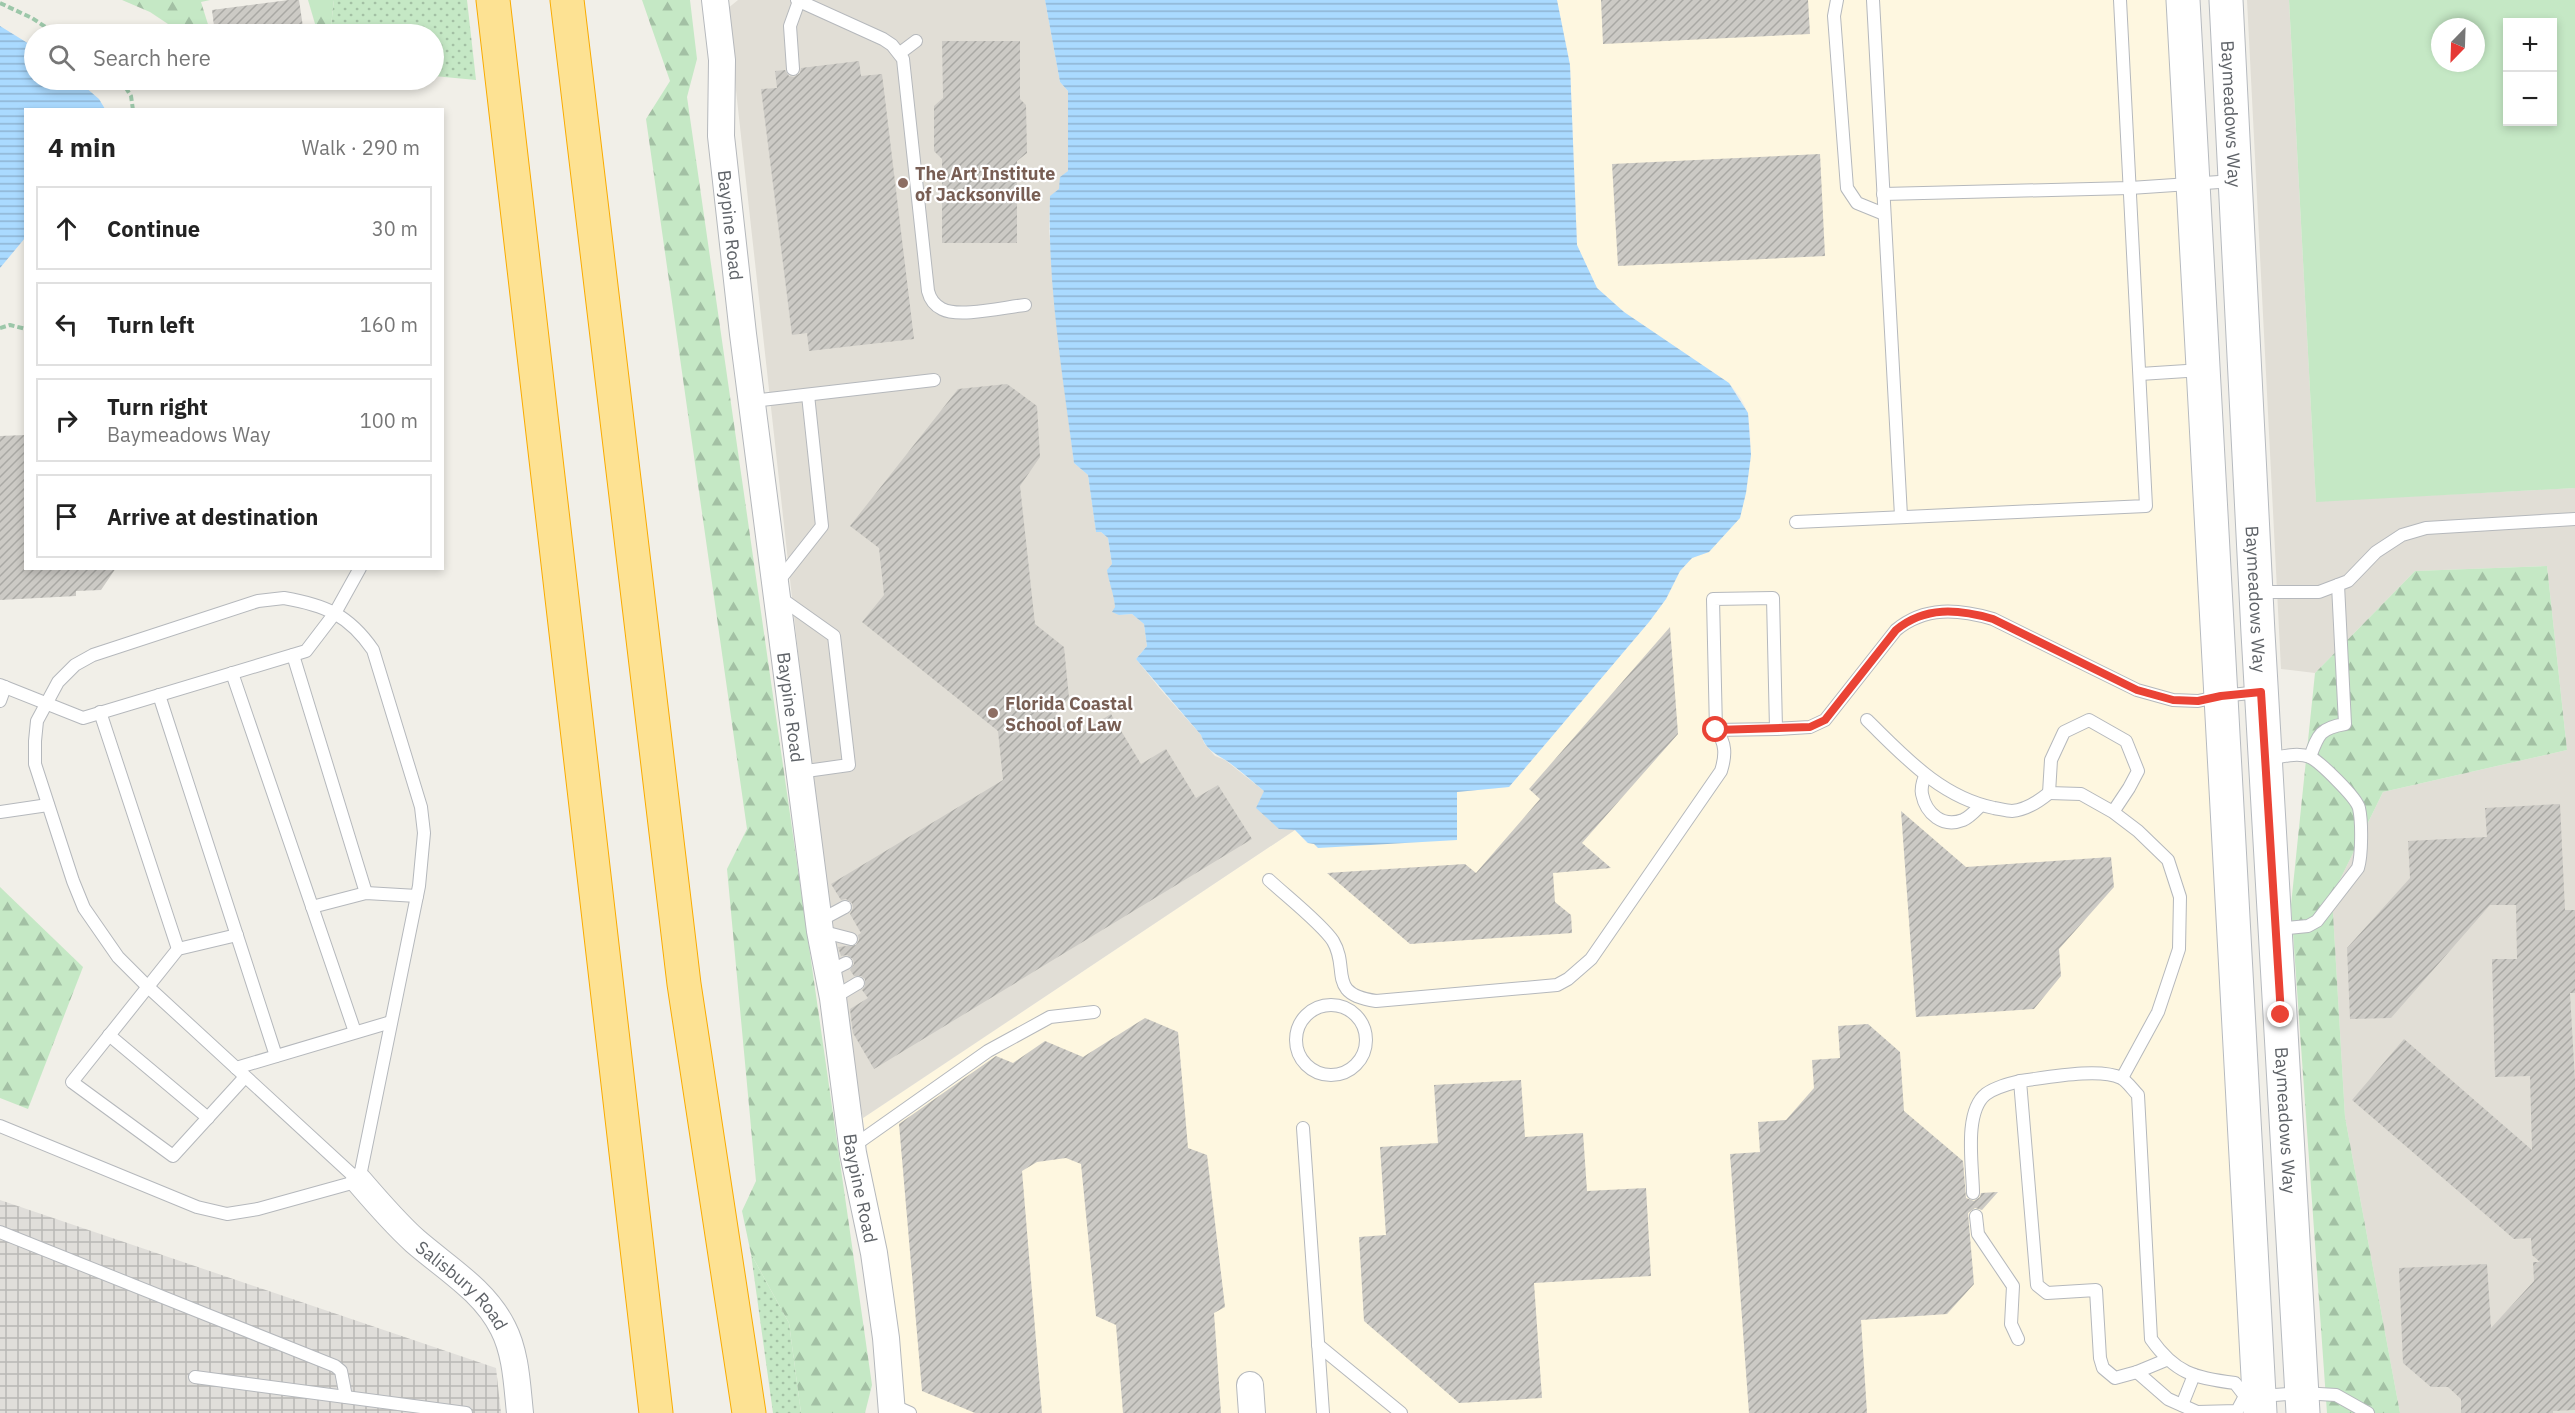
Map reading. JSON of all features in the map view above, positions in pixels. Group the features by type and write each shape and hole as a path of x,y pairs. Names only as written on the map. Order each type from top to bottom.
{"highway":[{"path":"493,0 657,1413"},
{"path":"567,0 684,984 749,1413"}],"street":[{"name":"Baypine Road","path":"715,0 722,60 721,136 799,772 820,926 837,968 833,998 852,1147 875,1263 898,1410"},
{"path":"2183,0 2221,696 2255,1402"},
{"name":"Baymeadows Way","path":"2226,0 2261,692 2303,1403"},
{"name":"Salisbury Road","path":"358,1181 402,1229 488,1304 503,1329 511,1351 520,1413"},
{"path":"1250,1385 1252,1413"}],"lane":[{"path":"793,69 790,26 798,0 884,39 900,53 906,73 928,291 931,299 942,309 959,312 1025,305"},
{"path":"1837,0 1834,16 1846,188 1857,203 1884,214"},
{"path":"1873,0 1901,516"},
{"path":"1796,522 2146,506 2120,0"},
{"path":"900,53 916,41"},
{"path":"1883,194 2130,188 2235,180"},
{"path":"2140,374 2203,370"},
{"path":"752,401 934,380"},
{"path":"799,772 849,765 834,636 777,590 822,526 808,394"},
{"path":"2256,592 2319,592 2338,585 2348,581 2376,552 2402,535 2426,528 2575,519"},
{"path":"0,701 3,686 82,718 306,651 335,613 359,570"},
{"path":"2310,757 2318,735 2331,726 2345,724 2338,585"},
{"path":"284,598 309,602 335,613 359,629 373,650 421,807 424,833 417,896 358,1181 147,986 118,957 84,908 35,764 37,721 58,682 75,664 93,655 258,601 284,598"},
{"path":"1269,880 1333,942 1341,980 1353,994 1364,999 1376,1001 1557,985 1568,979 1591,959 1721,771 1725,750 1723,739 1716,730 1713,599 1773,598 1776,729"},
{"path":"1716,730 1810,727 1825,720 1896,630 1909,620 1936,611 1972,613 1993,619 2145,693 2173,700 2198,701 2261,692"},
{"path":"293,655 366,893"},
{"path":"232,673 355,1032"},
{"path":"159,695 276,1056"},
{"path":"100,712 178,949"},
{"path":"1867,720 1924,776 1954,794 1981,805 2012,811 2035,804 2049,793 2081,794 2113,812 2138,831 2168,860 2180,897 2179,949 2158,1012 2122,1078"},
{"path":"2049,793 2051,760 2064,732 2089,720 2126,741 2138,771 2113,812"},
{"path":"2265,759 2296,755 2310,757 2353,798 2359,807 2361,859 2358,868 2317,921 2308,926 2276,929"},
{"path":"1924,776 1921,792 1927,808 1935,818 1952,823 1965,819 1981,805"},
{"path":"0,812 48,805"},
{"path":"312,908 366,893 417,896"},
{"path":"845,906 820,926 851,939"},
{"path":"237,934 178,949 72,1082 173,1156 245,1077"},
{"path":"833,998 858,983"},
{"path":"1346,1008 1353,994"},
{"path":"1323,1005 1346,1008 1355,1014 1365,1032 1363,1054 1358,1063 1340,1074 1318,1073 1308,1067 1296,1048 1298,1026 1313,1010 1323,1005"},
{"path":"852,1147 988,1052 1050,1017 1094,1012"},
{"path":"236,1068 391,1022"},
{"path":"109,1035 208,1118"},
{"path":"1974,1193 1971,1126 1976,1107 1984,1095 2000,1086 2020,1080 2095,1074 2122,1078 2138,1095 2151,1339 2166,1360 2194,1375 2210,1380 2235,1383 2255,1402"},
{"path":"2020,1080 2037,1284 2047,1293 2096,1290 2100,1358 2103,1368 2115,1378 2166,1360"},
{"path":"0,1126 197,1207 227,1214 258,1209 358,1181"},
{"path":"1303,1128 1323,1413"},
{"path":"1976,1216 1978,1234 2013,1286 2011,1324 2018,1339"},
{"path":"0,1232 335,1366 341,1371 346,1397"},
{"path":"1318,1345 1401,1413"},
{"path":"2137,1372 2160,1393 2197,1412 2237,1411 2255,1402 2303,1403 2336,1395 2355,1409 2368,1413"},
{"path":"2182,1405 2194,1375"},
{"path":"195,1377 466,1413"}],"path":[{"path":"0,3 41,24"},
{"path":"127,90 131,96 133,108"},
{"path":"0,328 10,326 24,329"}],"shaded area":[{"name":"Florida Coastal School of Law","path":"738,0 1045,0 1060,82 1068,91 1068,171 1060,189 1050,197 1049,231 1062,362 1074,463 1088,475 1096,532 1101,532 1108,538 1112,564 1109,582 1113,586 1115,607 1119,615 1132,614 1144,624 1147,646 1136,659 1161,690 1201,735 1204,743 1215,756 1225,760 1264,791 1295,830 863,1118 838,1014 727,9"},
{"path":"1557,0 2169,0 2245,1413 902,1413 863,1118 1295,830 1307,843 1457,792 1509,787 1649,622 1666,599 1680,571 1692,558 1709,552 1746,493 1751,455 1750,431 1748,413 1741,398 1729,383 1624,312 1597,288 1577,245 1570,65"},
{"path":"2247,0 2289,0 2316,501 2575,488 2575,1413 2400,1413 2345,1117 2332,896 2383,792 2567,750 2547,566 2415,571 2315,673 2281,669"},
{"path":"0,1200 496,1368 501,1413 0,1413"}],"green space":[{"path":"122,0 210,0 201,2 208,24 168,24 150,12"},
{"path":"308,0 334,0 331,24 315,24"},
{"path":"334,0 467,0 476,80 444,77 444,24 331,24"},
{"path":"642,0 690,0 697,59 687,97 872,1385 865,1413 801,1413 789,1323 751,1254 742,1211 756,1181 727,869 747,829 646,119 670,81"},
{"path":"2289,0 2575,0 2575,488 2316,502"},
{"path":"2547,566 2567,750 2383,792 2332,896 2345,1117 2400,1413 2327,1413 2291,905 2315,673 2415,571"},
{"path":"0,887 83,967 28,1109 0,1098"},
{"path":"751,1254 789,1323 801,1413 773,1413"}],"water":[{"path":"1045,0 1557,0 1570,65 1577,245 1597,288 1624,312 1729,383 1748,413 1751,455 1740,518 1709,552 1692,558 1680,571 1666,599 1649,622 1509,787 1457,792 1457,840 1318,848 1308,843 1295,830 1279,829 1256,808 1264,791 1208,748 1201,735 1136,659 1147,646 1144,624 1132,614 1119,615 1112,612 1115,607 1107,570 1112,564 1108,538 1101,532 1096,532 1088,475 1074,463 1053,296 1050,196 1059,189 1060,177 1068,171 1068,91 1060,82"},
{"path":"0,26 24,41 24,90 89,90 99,99 104,108 24,108 24,239 0,268"}],"building":[{"path":"299,0 303,24 214,24 212,10"},
{"path":"1601,0 1808,0 1810,34 1603,44"},
{"path":"942,41 1020,41 1020,99 1026,105 1027,153 1017,161 1017,243 942,243 942,159 934,151 934,106 943,98"},
{"path":"859,61 861,76 882,74 914,339 809,351 807,333 792,335 761,89 777,88 775,71 785,70 789,76 794,77 800,73 801,68"},
{"path":"1820,154 1825,256 1618,266 1612,164"},
{"path":"1007,384 1037,406 1040,457 1020,486 1035,624 1064,647 1069,698 1055,716 1078,734 1111,714 1141,764 1166,749 1196,798 1218,785 1252,839 874,1069 853,1033 850,1009 868,998 862,990 865,986 865,979 861,976 854,976 850,970 854,964 853,959 847,955 841,956 838,947 856,945 859,940 858,935 861,933 850,914 853,908 852,903 846,899 841,900 831,884 1003,780 998,731 862,622 884,595 879,548 850,526 958,389"},
{"path":"24,435 24,570 115,570 101,590 76,591 76,596 0,600 0,436"},
{"path":"1670,627 1678,734 1582,843 1611,868 1553,873 1555,902 1571,915 1572,933 1410,944 1327,873 1465,864 1476,873 1540,799 1529,789"},
{"path":"2560,804 2565,910 2575,910 2575,993 2570,993 2575,1081 2575,1410 2553,1411 2553,1413 2461,1413 2461,1399 2448,1387 2431,1387 2403,1363 2399,1268 2487,1264 2491,1328 2534,1281 2533,1262 2540,1262 2532,1255 2531,1238 2514,1239 2352,1100 2404,1039 2532,1150 2530,1076 2495,1077 2492,959 2517,959 2516,905 2490,905 2391,1018 2350,1019 2347,948 2410,878 2408,841 2487,837 2485,808"},
{"path":"1901,811 1966,867 2111,857 2114,887 2059,949 2061,976 2034,1009 1916,1017"},
{"path":"1145,1018 1178,1032 1188,1148 1207,1155 1225,1307 1214,1313 1221,1413 1123,1413 1116,1325 1096,1316 1081,1164 1066,1158 1037,1162 1022,1171 1042,1413 975,1413 922,1391 899,1124 996,1056 1013,1063 1045,1041 1083,1057"},
{"path":"1868,1024 1900,1052 1904,1111 1963,1161 1966,1198 1974,1201 1980,1197 1981,1193 1998,1192 1982,1210 1975,1208 1968,1213 1974,1284 1947,1314 1861,1320 1867,1413 1749,1413 1730,1154 1760,1152 1758,1122 1786,1120 1814,1088 1812,1060 1840,1058 1838,1026"},
{"path":"1521,1080 1525,1137 1583,1133 1587,1191 1646,1188 1651,1276 1534,1283 1542,1398 1459,1403 1364,1321 1359,1237 1386,1235 1380,1147 1438,1143 1434,1085"}],"place":[{"name":"The Art Institute of Jacksonville","path":"903,183"},
{"name":"Florida Coastal School of Law","path":"993,713"}],"route":[{"path":"1716,730 1776,729 1810,727 1819,724 1825,720 1896,630 1909,620 1936,611 1972,613 1993,619 2137,690 2155,696 2173,700 2198,701 2261,692 2281,1015"}]}
